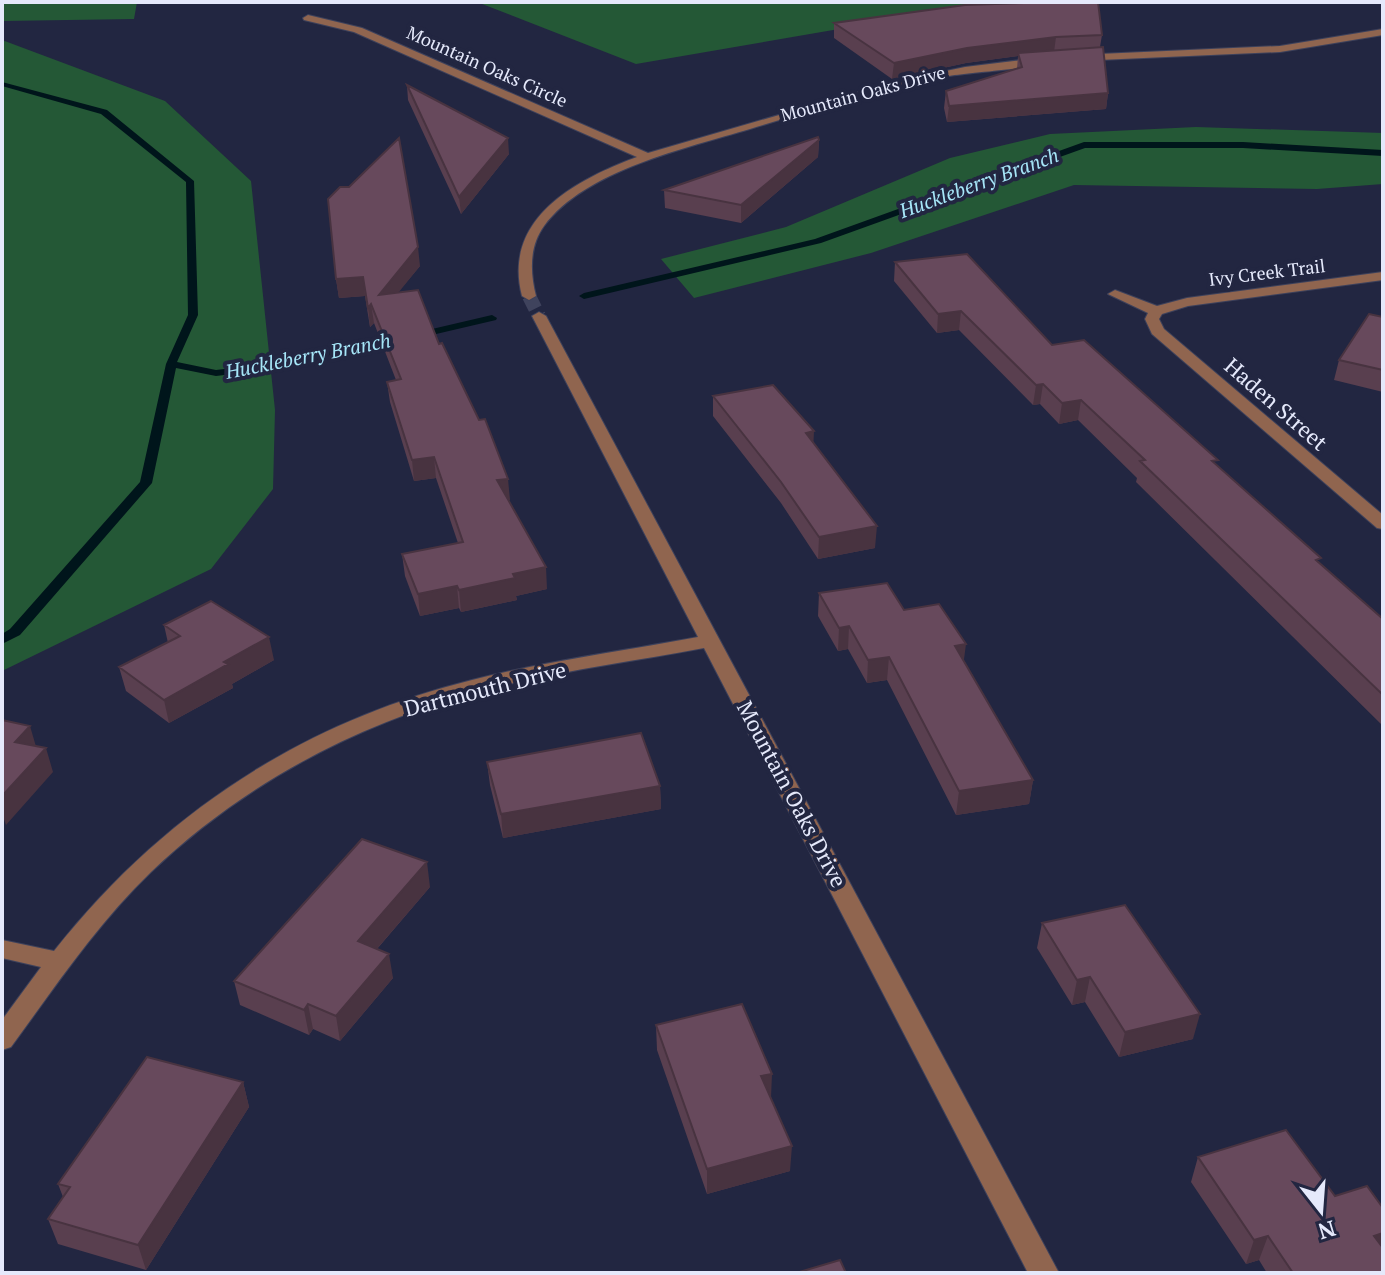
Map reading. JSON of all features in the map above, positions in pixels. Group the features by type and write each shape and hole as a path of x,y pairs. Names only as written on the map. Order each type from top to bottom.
{"street":[{"name":"Mountain Oaks Circle","path":"308,18 358,30 649,158"},
{"name":"Mountain Oaks Drive","path":"1044,1273 534,306 523,279 524,258 543,219 580,190 613,171 895,82 974,68 1060,59 1280,49 1383,32"},
{"name":"Ivy Creek Trail","path":"1156,311 1187,302 1383,276"},
{"path":"1115,294 1156,311"},
{"name":"Haden Street","path":"1156,311 1152,319 1157,331 1383,524"},
{"name":"Dartmouth Drive","path":"2,1040 59,962 113,897 164,846 232,794 299,753 372,720 440,696 520,677 712,641"},
{"path":"2,949 59,962"}],"green space":[{"path":"2,2 137,2 134,19 2,21"},
{"path":"477,2 1051,2 868,24 636,64"},
{"path":"2,40 165,101 251,181 275,410 273,489 211,569 2,671"},
{"path":"1196,127 1383,133 1383,184 1317,189 1074,185 871,253 694,298 661,259 786,227 950,158 1050,134"}],"building":[{"path":"1098,2 1102,35 1056,37 967,48 894,63 834,23 965,5"},
{"path":"1103,47 1108,93 949,106 946,91 1022,67 1018,53"},
{"path":"407,85 508,138 459,197"},
{"path":"818,137 819,140 741,205 664,190"},
{"path":"399,138 418,247 379,295 418,290 439,344 442,343 479,420 485,419 508,479 497,480 546,567 513,574 515,578 459,590 457,586 418,594 402,554 463,542 434,457 412,460 387,382 401,379 371,304 368,308 363,277 336,279 328,199 340,187 349,187"},
{"path":"967,254 1052,345 1084,340 1218,460 1212,461 1321,558 1316,560 1383,619 1383,695 1140,461 1145,460 1081,400 1062,403 1043,384 1036,385 961,311 938,314 895,262"},
{"path":"1369,314 1383,317 1383,370 1339,360"},
{"path":"773,385 814,431 806,433 877,526 819,537 781,482 713,396"},
{"path":"887,583 904,610 939,604 966,644 955,646 1033,780 959,791 889,657 868,660 849,626 839,628 819,593"},
{"path":"211,601 269,637 164,700 119,667 180,636 164,625"},
{"path":"2,720 30,726 15,742 46,748 2,796"},
{"path":"641,733 660,786 501,814 487,762"},
{"path":"362,839 427,862 358,941 389,954 336,1016 308,1004 304,1010 234,981"},
{"path":"1125,905 1200,1014 1125,1032 1090,977 1077,980 1042,923"},
{"path":"742,1004 772,1074 761,1076 792,1146 707,1169 656,1025"},
{"path":"147,1057 243,1082 138,1245 48,1219 70,1187 58,1184"},
{"path":"1286,1130 1335,1196 1367,1186 1383,1208 1383,1233 1374,1236 1383,1248 1383,1273 1293,1273 1268,1236 1254,1240 1198,1157"},
{"path":"840,1260 846,1273 796,1273"}],"waterway":[{"name":"Huckleberry Branch","path":"2,84 104,112 190,181 193,315 171,364"},
{"name":"Huckleberry Branch","path":"584,296 818,241 1084,145 1243,145 1383,153"},
{"name":"Huckleberry Branch","path":"419,335 492,318"},
{"name":"Huckleberry Branch","path":"171,364 216,373 282,365 398,339"},
{"name":"Huckleberry Branch","path":"2,640 15,632 146,483 171,364"}],"tunnel":[{"path":"529,296 539,316"}]}
